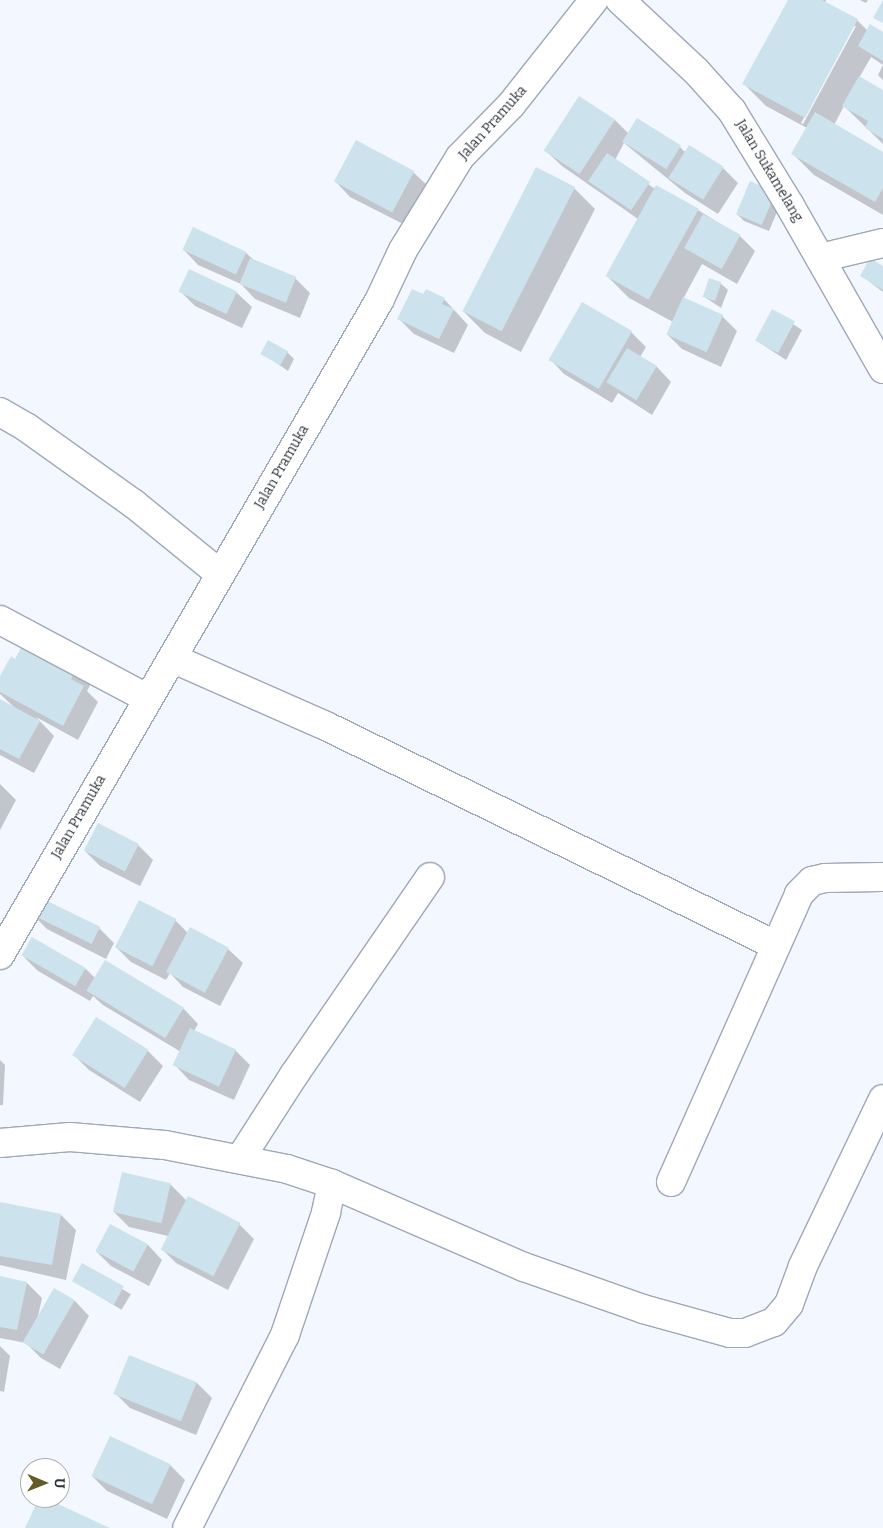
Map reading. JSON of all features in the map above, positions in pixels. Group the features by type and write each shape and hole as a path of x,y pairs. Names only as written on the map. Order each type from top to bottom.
{"street":[{"name":"Jalan Pramuka","path":"0,956 147,698 174,659 220,574 379,301 403,250 460,157 511,106 594,0"},
{"name":"Jalan Sukamelang","path":"620,0 696,71 732,111 820,258 883,369"},
{"path":"820,258 883,243"},
{"path":"0,412 26,427 134,504 220,574"},
{"path":"0,620 147,698"},
{"path":"174,659 326,726 775,945"},
{"path":"240,1159 294,1075 430,877"},
{"path":"671,1182 799,894 812,881 846,877 883,877"},
{"path":"0,1143 70,1137 166,1146 240,1159 332,1184 524,1267 643,1309 730,1333 745,1332 774,1322 788,1304 803,1266 883,1099"},
{"path":"187,1528 285,1335 326,1213 332,1184"}],"building":[{"path":"788,0 822,0 858,19 805,118 742,84"},
{"path":"883,0 883,23 873,18"},
{"path":"870,24 883,32 883,61 858,46"},
{"path":"859,76 883,90 883,139 865,128 868,121 842,106"},
{"path":"579,96 615,119 580,174 544,151"},
{"path":"815,112 883,152 883,188 875,202 791,154"},
{"path":"637,118 681,146 666,169 622,142"},
{"path":"356,140 414,171 392,212 334,181"},
{"path":"689,145 724,167 703,200 668,178"},
{"path":"607,153 650,182 631,210 588,181"},
{"path":"536,167 575,187 502,331 462,311"},
{"path":"750,181 776,192 762,225 736,214"},
{"path":"656,185 699,209 648,300 606,276"},
{"path":"703,214 741,235 722,269 684,248"},
{"path":"193,227 246,252 236,275 182,250"},
{"path":"250,258 296,277 286,303 240,284"},
{"path":"870,258 883,266 883,290 860,276"},
{"path":"189,269 237,291 226,314 178,292"},
{"path":"709,278 721,282 715,301 703,297"},
{"path":"412,289 423,294 426,289 445,298 442,304 454,309 439,339 397,319"},
{"path":"683,297 723,315 707,352 666,334"},
{"path":"582,302 632,331 599,389 548,360"},
{"path":"772,309 795,321 778,353 755,341"},
{"path":"268,340 288,351 280,365 260,354"},
{"path":"627,348 657,366 636,400 606,382"},
{"path":"24,642 76,669 71,679 84,686 63,726 0,692 0,676 11,656 15,659"},
{"path":"0,699 40,721 19,759 0,749"},
{"path":"98,823 139,844 125,872 84,851"},
{"path":"39,897 100,927 92,944 31,914"},
{"path":"139,900 176,919 152,966 115,947"},
{"path":"190,927 229,948 205,993 166,972"},
{"path":"32,937 86,968 75,986 22,955"},
{"path":"105,960 184,1007 165,1038 86,991"},
{"path":"96,1017 149,1050 125,1088 72,1055"},
{"path":"190,1028 236,1050 219,1087 173,1065"},
{"path":"122,1172 171,1183 161,1223 113,1212"},
{"path":"188,1196 241,1223 213,1276 161,1249"},
{"path":"0,1202 61,1214 52,1265 0,1256"},
{"path":"110,1224 148,1244 133,1272 95,1251"},
{"path":"82,1263 124,1286 114,1305 72,1281"},
{"path":"0,1276 27,1282 17,1330 0,1327"},
{"path":"54,1288 75,1300 43,1355 22,1343"},
{"path":"129,1355 197,1382 181,1421 113,1394"},
{"path":"110,1436 171,1464 152,1504 91,1476"},
{"path":"34,1508 67,1508 110,1528 25,1528"}]}
